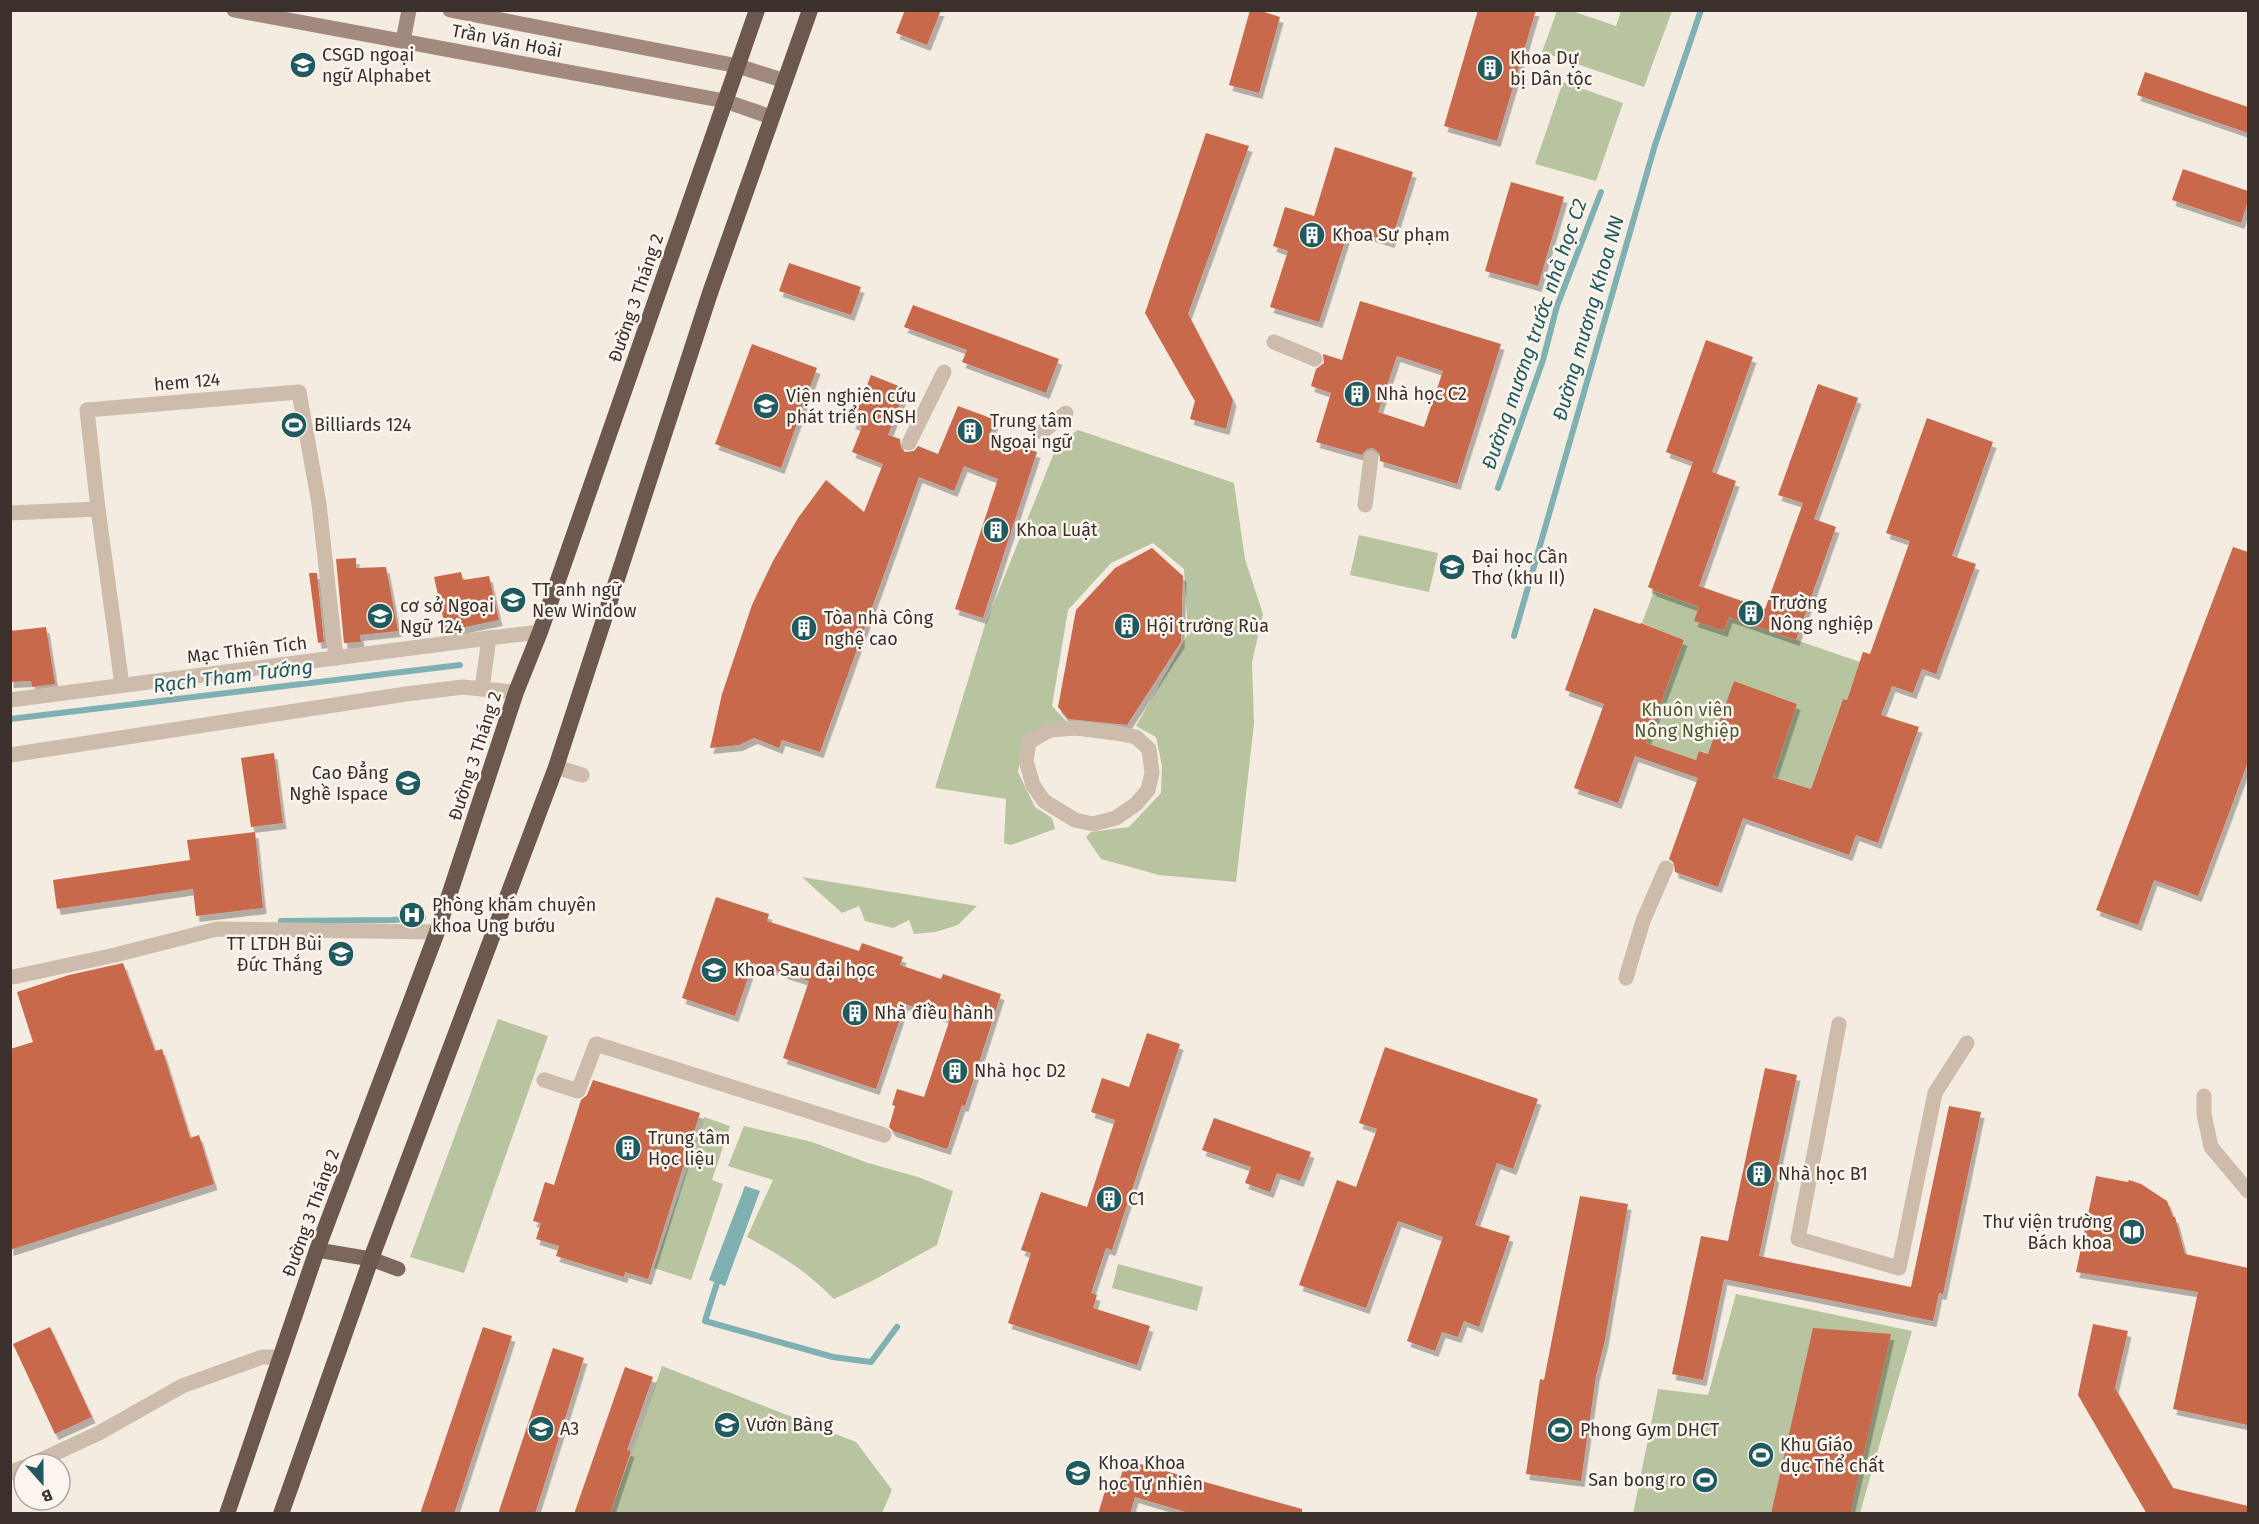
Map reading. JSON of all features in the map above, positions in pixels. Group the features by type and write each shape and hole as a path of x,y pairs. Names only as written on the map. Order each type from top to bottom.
{"highway":[{"name":"Đường 3 Tháng 2","path":"227,1514 317,1250 437,932 516,692 540,632 757,10"},
{"path":"281,1514 371,1259 556,767 710,293 810,10"}],"main road":[{"name":"Trần Văn Hoài","path":"234,10 725,101 771,117"},
{"path":"403,42 409,10"},
{"name":"Trần Văn Hoài","path":"450,10 738,66 785,81"},
{"path":"317,1250 371,1259 398,1269"}],"street":[{"path":"1274,342 1315,359"},
{"path":"909,443 944,372"},
{"name":"hem 124","path":"122,685 87,410 299,392 319,504 336,658"},
{"path":"1042,432 1066,413"},
{"path":"1365,505 1371,458"},
{"path":"10,513 98,509"},
{"name":"Mạc Thiên Tích","path":"10,700 540,632"},
{"path":"482,689 489,638"},
{"path":"10,755 462,687 516,692"},
{"path":"1050,730 1116,732 1137,737 1149,749 1152,773 1148,790 1136,804 1116,818 1093,824 1075,820 1044,801 1033,785 1026,761 1029,742 1050,730"},
{"path":"556,767 582,775"},
{"path":"1626,978 1642,921 1666,868"},
{"path":"13,977 115,955 217,929 437,932"},
{"path":"1839,1024 1798,1239 1899,1268 1935,1093 1967,1042"},
{"path":"544,1080 578,1091 596,1044 884,1135"},
{"path":"2204,1096 2204,1114 2211,1147 2248,1191"},
{"path":"58,1452 99,1433 182,1386 252,1359 280,1357"}],"green space":[{"path":"1557,11 1572,11 1616,26 1621,11 1672,11 1644,87 1542,52"},
{"path":"1563,82 1623,103 1596,181 1535,164"},
{"path":"1078,430 1234,483 1245,559 1263,614 1252,662 1254,724 1236,882 1159,875 1101,859 1086,837 1091,832 1129,827 1161,793 1162,766 1156,737 1136,726 1188,634 1184,569 1153,543 1111,563 1068,610 1052,706 1068,723 1024,740 1018,772 1035,807 1052,818 1055,829 1011,845 1004,843 1006,799 935,788 985,625 1058,443"},
{"path":"1359,535 1438,553 1429,592 1350,575"},
{"name":"Khuôn viên Nông Nghiệp","path":"1654,591 1699,607 1695,621 1724,631 1729,617 1860,662 1847,700 1843,699 1811,789 1740,766 1778,761 1797,704 1734,681 1714,756 1700,751 1696,760 1646,743 1684,640 1642,623"},
{"path":"802,877 977,906 958,925 935,932 914,934 909,920 893,928 865,921 859,906 842,913"},
{"path":"498,1019 548,1036 464,1273 410,1257"},
{"path":"704,1117 730,1126 712,1180 723,1184 691,1280 654,1268"},
{"path":"744,1126 812,1142 953,1191 937,1245 834,1299 793,1264 747,1237 773,1180 728,1166"},
{"path":"1118,1264 1203,1287 1197,1311 1112,1288"},
{"name":"Khu Giáo dục Thể chất","path":"1736,1294 1912,1331 1860,1513 1633,1514 1658,1389 1708,1395"},
{"name":"Vườn Bàng","path":"662,1366 856,1442 892,1490 882,1513 610,1514"}],"water":[{"path":"745,1186 760,1191 725,1286 709,1280"}],"building":[{"path":"905,10 941,10 927,45 896,33"},
{"path":"1250,10 1258,10 1280,17 1259,93 1229,85"},
{"name":"Khoa Dự bị Dân tộc","path":"1478,10 1536,10 1497,141 1444,126"},
{"path":"2145,72 2248,107 2248,133 2137,95"},
{"path":"1206,133 1249,146 1188,314 1233,400 1226,429 1190,419 1195,401 1145,313"},
{"name":"Khoa Sư phạm","path":"1335,147 1413,172 1391,242 1349,229 1319,322 1270,307 1288,251 1273,246 1285,207 1314,216"},
{"path":"2183,169 2248,191 2248,201 2241,223 2172,200"},
{"path":"1511,182 1564,197 1538,286 1485,271"},
{"path":"789,263 861,287 851,315 779,291"},
{"name":"Nhà học C2","path":"1360,301 1501,344 1457,484 1380,461 1380,454 1373,448 1367,449 1362,455 1316,442 1331,393 1311,386 1316,369 1324,363 1323,354 1342,360","holes":["1397,356 1443,371 1424,427 1378,412"]},
{"path":"913,305 1059,359 1046,393 962,362 967,350 904,327"},
{"path":"1706,340 1753,357 1712,472 1736,481 1699,586 1765,609 1803,503 1778,495 1818,384 1858,398 1814,519 1836,527 1796,640 1729,617 1724,631 1694,621 1699,607 1648,587 1693,462 1666,452"},
{"name":"Viện nghiên cứu phát triển CNSH","path":"752,344 817,368 781,468 715,444"},
{"name":"Tòa nhà Công nghệ cao","path":"871,375 906,389 888,435 900,439 901,448 905,452 914,451 918,446 938,454 958,406 996,420 989,436 1037,452 983,618 955,609 998,479 964,466 954,491 919,477 820,752 782,740 779,748 754,738 739,745 710,748 722,694 752,605 773,561 798,518 826,480 864,512 883,464 852,452 862,427 852,423"},
{"name":"Trường Nông nghiệp","path":"1927,418 1993,442 1952,556 1976,564 1936,674 1922,669 1913,693 1892,686 1881,715 1919,727 1878,843 1856,835 1849,855 1743,818 1718,887 1675,872 1674,863 1669,859 1698,778 1635,756 1618,803 1574,788 1604,704 1565,690 1594,608 1684,640 1646,743 1696,760 1699,751 1708,754 1734,681 1797,704 1773,777 1811,789 1843,699 1847,700 1863,652 1870,654 1910,541 1886,533"},
{"path":"2233,547 2248,552 2248,762 2198,896 2154,880 2138,925 2096,910"},
{"name":"Hội trường Rùa","path":"1152,548 1183,576 1181,642 1127,725 1068,719 1058,707 1076,610 1115,568"},
{"path":"356,558 356,568 386,567 398,631 360,635 361,642 344,643 336,559"},
{"path":"461,572 463,580 489,576 499,620 446,631 434,577"},
{"path":"309,573 317,573 324,642 318,643"},
{"path":"46,627 55,684 32,687 31,681 10,682 10,631"},
{"path":"274,753 283,823 251,827 241,758"},
{"path":"255,832 263,908 196,916 193,889 57,909 53,880 190,860 187,840"},
{"path":"716,897 769,914 767,921 859,951 862,943 903,957 900,965 941,979 943,974 1001,994 965,1106 962,1105 947,1149 893,1131 889,1127 897,1089 924,1097 950,1019 905,1004 876,1089 783,1058 809,981 753,963 735,1016 682,998"},
{"path":"123,963 155,1051 162,1049 190,1138 199,1135 214,1184 10,1250 10,1049 33,1042 17,992 69,975"},
{"name":"C1","path":"1147,1033 1180,1044 1112,1250 1106,1248 1091,1293 1097,1295 1093,1308 1150,1326 1137,1365 1008,1323 1031,1253 1021,1250 1041,1192 1087,1207 1115,1120 1091,1112 1102,1078 1129,1087"},
{"path":"1385,1047 1538,1099 1513,1169 1497,1163 1475,1225 1510,1236 1479,1327 1464,1321 1458,1337 1442,1332 1435,1351 1407,1341 1443,1237 1398,1221 1366,1308 1299,1285 1337,1180 1356,1187 1377,1129 1359,1123"},
{"name":"Nhà học B1","path":"1765,1068 1797,1075 1759,1256 1911,1287 1949,1106 1981,1112 1943,1294 1939,1293 1933,1321 1724,1279 1703,1380 1672,1374 1701,1236 1728,1241"},
{"name":"Trung tâm Học liệu","path":"593,1080 700,1113 648,1279 625,1272 624,1277 556,1256 559,1246 536,1239 541,1223 533,1221 545,1182 554,1185 581,1100 587,1095"},
{"path":"1214,1118 1311,1152 1300,1181 1277,1173 1270,1192 1245,1183 1251,1167 1202,1150"},
{"path":"2096,1176 2128,1182 2129,1180 2141,1184 2167,1201 2175,1217 2185,1254 2248,1268 2248,1425 2173,1409 2198,1292 2076,1272"},
{"path":"1580,1196 1628,1204 1605,1340 1596,1376 1581,1481 1526,1474 1540,1379 1544,1380"},
{"path":"2093,1324 2128,1331 2115,1388 2173,1488 2248,1506 2248,1514 2147,1514 2078,1395"},
{"path":"50,1327 92,1417 55,1434 13,1344"},
{"path":"483,1327 512,1336 454,1514 420,1514"},
{"path":"1813,1328 1891,1334 1850,1514 1771,1514"},
{"path":"553,1348 584,1358 535,1514 498,1514"},
{"path":"625,1367 653,1377 627,1450 631,1451 610,1514 574,1514"},
{"path":"1126,1460 1302,1509 1302,1514 1192,1514 1135,1497 1130,1514 1098,1514 1105,1491 1116,1492"}],"waterway":[{"name":"Đường mương Khoa NN","path":"1514,636 1655,145 1701,10"},
{"name":"Đường mương trước nhà học C2","path":"1498,488 1543,360 1557,306 1601,192"},
{"name":"Rạch Tham Tướng","path":"10,719 460,665"},
{"path":"281,921 423,918"},
{"path":"717,1283 705,1321 833,1357 871,1362 897,1327"}],"place":[{"name":"CSGD ngoại ngữ Alphabet","path":"303,65"},
{"name":"Khoa Dự bị Dân tộc","path":"1490,68"},
{"name":"Khoa Sư phạm","path":"1312,235"},
{"name":"Nhà học C2","path":"1357,394"},
{"name":"Viện nghiên cứu phát triển CNSH","path":"766,406"},
{"name":"Billiards 124","path":"294,425"},
{"name":"Trung tâm Ngoại ngữ","path":"970,431"},
{"name":"Khoa Luật","path":"996,530"},
{"name":"Đại học Cần Thơ (khu II)","path":"1452,567"},
{"name":"TT anh ngữ New Window","path":"513,600"},
{"name":"Trường Nông nghiệp","path":"1751,613"},
{"name":"cơ sở Ngoại Ngữ 124","path":"380,616"},
{"name":"Hội trường Rùa","path":"1127,626"},
{"name":"Tòa nhà Công nghệ cao","path":"804,628"},
{"name":"Cao Đẳng Nghề Ispace","path":"408,783"},
{"name":"Phòng khám chuyên khoa Ung bướu","path":"412,915"},
{"name":"TT LTDH Bùi Đức Thắng","path":"341,954"},
{"name":"Khoa Sau đại học","path":"714,970"},
{"name":"Nhà điều hành","path":"855,1013"},
{"name":"Nhà học D2","path":"955,1071"},
{"name":"Trung tâm Học liệu","path":"628,1148"},
{"name":"Nhà học B1","path":"1759,1174"},
{"name":"C1","path":"1109,1199"},
{"name":"Thư viện trường Bách khoa","path":"2132,1232"},
{"name":"Vườn Bàng","path":"727,1425"},
{"name":"A3","path":"541,1429"},
{"name":"Phong Gym DHCT","path":"1560,1430"},
{"name":"Khu Giáo dục Thể chất","path":"1761,1455"},
{"name":"Khoa Khoa học Tự nhiên","path":"1078,1473"},
{"name":"San bong ro","path":"1705,1480"}]}
